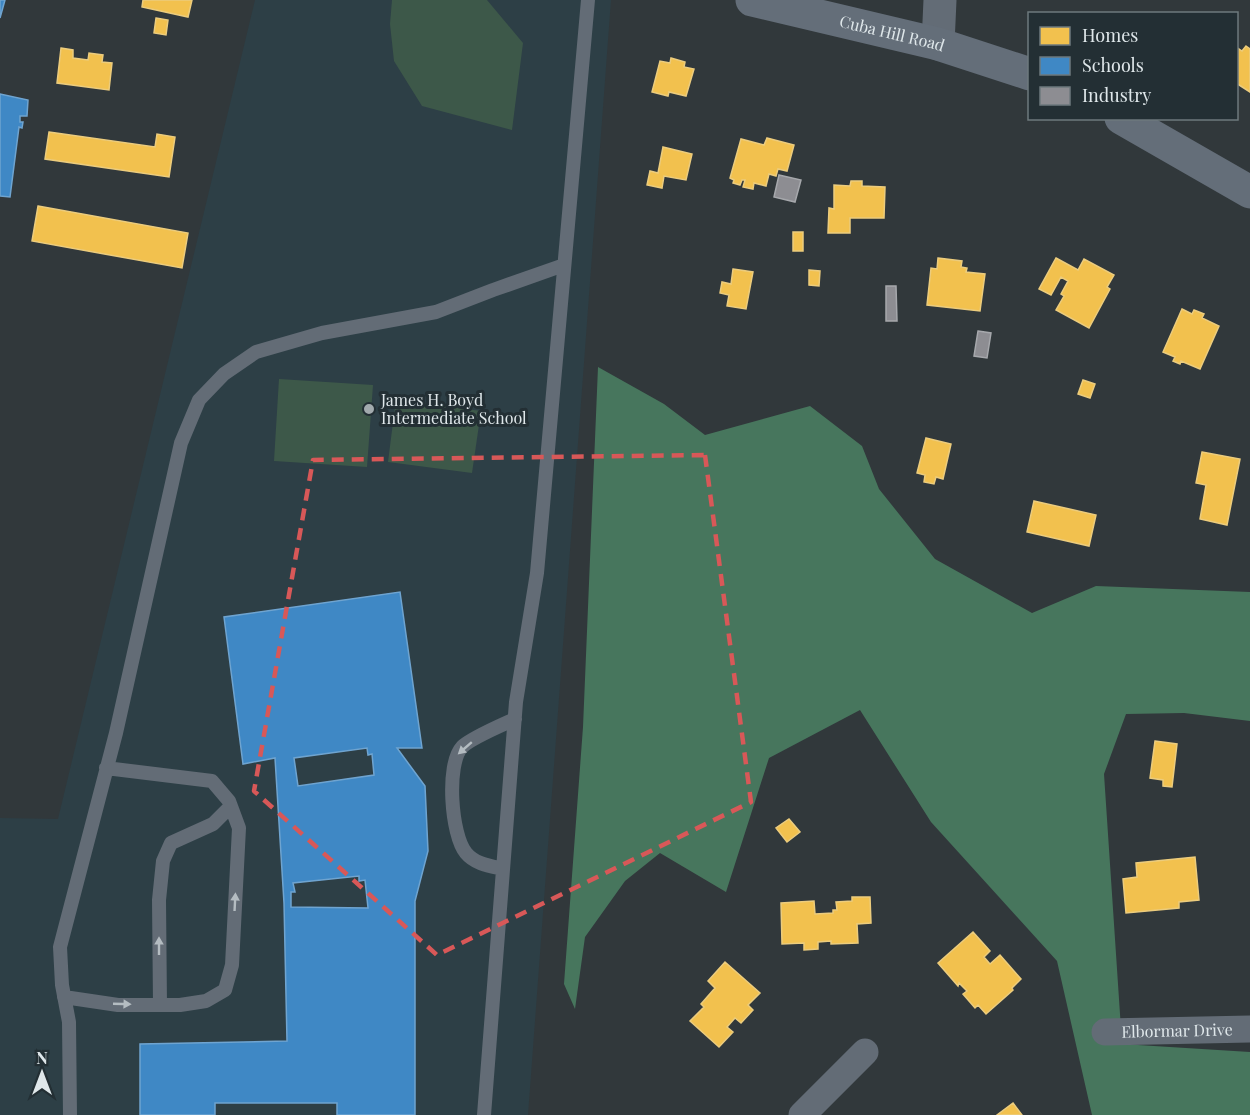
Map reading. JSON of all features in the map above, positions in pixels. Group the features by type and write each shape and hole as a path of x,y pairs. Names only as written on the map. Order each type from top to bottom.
{"main road":[{"name":"Cuba Hill Road","path":"752,0 938,44 1028,75"},
{"path":"1124,120 1250,192"}],"street":[{"path":"938,44 940,0"},
{"name":"Elbormar Drive","path":"1105,1032 1250,1029"},
{"path":"801,1115 865,1052"}],"lane":[{"path":"484,1115 515,719 537,573 588,0"},
{"path":"70,1115 69,1022 64,997 60,947 106,768 181,443 199,400 224,374 256,352 322,333 436,312 564,265"},
{"path":"503,869 476,861 466,854 460,844 456,828 452,788 455,757 463,746 515,719"},
{"path":"64,997 118,1005 159,1005 206,1001 225,990 232,965 239,828 229,801 212,781 106,768"},
{"path":"159,1005 159,900 163,861 171,843 213,824 231,806"}],"highlighted area":[{"path":"705,455 751,802 437,955 254,791 313,460"}],"shaded area":[{"name":"James H. Boyd Intermediate School","path":"255,0 611,0 528,1115 0,1115 0,818 58,819"}],"green space":[{"path":"392,0 487,0 523,43 512,130 422,106 394,61 390,24"},
{"path":"598,367 664,404 705,435 810,406 862,446 879,489 935,559 1032,613 1096,586 1250,592 1250,721 1184,713 1126,714 1104,774 1122,1044 1250,1052 1250,1115 1092,1115 1057,961 931,822 860,710 769,758 726,892 660,853 625,881 585,937 575,1009 564,984 583,727"},
{"path":"279,379 373,385 367,467 274,461"},
{"path":"396,399 481,411 472,473 388,462"}],"building: Homes":[{"path":"143,0 192,0 188,17 142,7"},
{"path":"156,18 168,20 166,35 154,33"},
{"path":"1246,46 1250,49 1250,92 1238,84 1238,48 1242,51"},
{"path":"61,48 73,50 73,58 88,60 89,53 103,55 102,62 112,63 109,90 57,83"},
{"path":"671,58 685,62 684,67 694,69 686,96 669,92 668,96 652,92 660,61 670,63"},
{"path":"49,132 155,147 157,134 175,137 169,177 45,159"},
{"path":"767,138 794,145 787,171 778,169 776,176 769,174 766,186 754,183 753,189 743,187 745,180 742,180 740,185 733,183 734,180 730,178 741,139 764,145"},
{"path":"663,147 692,154 686,180 664,176 662,188 647,185 650,171 658,173"},
{"path":"851,181 862,181 862,186 885,187 884,218 850,218 850,233 828,233 829,208 834,209 834,185 850,186"},
{"path":"38,206 188,233 182,268 32,241"},
{"path":"793,232 803,232 803,251 793,251"},
{"path":"938,258 962,261 961,267 967,268 966,272 985,274 980,311 927,305 931,268 937,269"},
{"path":"1056,258 1078,270 1084,259 1114,275 1107,287 1110,289 1089,328 1056,310 1064,296 1061,294 1068,281 1061,277 1051,295 1039,289"},
{"path":"733,269 753,272 746,309 727,306 729,295 720,293 722,282 731,284"},
{"path":"809,270 820,271 819,286 809,285"},
{"path":"1182,309 1192,314 1194,310 1204,314 1202,318 1219,326 1200,369 1181,361 1180,364 1173,361 1175,357 1163,352"},
{"path":"1083,380 1095,384 1090,398 1078,394"},
{"path":"926,438 951,444 943,479 936,477 934,484 924,482 925,475 917,473"},
{"path":"1202,452 1240,459 1227,525 1200,519 1206,485 1196,483"},
{"path":"1034,501 1096,515 1089,546 1027,532"},
{"path":"1155,741 1177,744 1172,787 1163,786 1163,780 1150,778"},
{"path":"789,819 800,832 787,842 776,828"},
{"path":"1195,857 1199,900 1179,902 1179,908 1126,913 1123,879 1137,877 1136,863"},
{"path":"852,897 870,897 871,923 857,924 858,943 818,942 818,949 804,950 804,943 782,944 781,903 814,901 815,914 833,913 833,910 837,910 836,902 852,901"},
{"path":"973,932 990,951 984,957 990,964 1000,955 1021,979 1012,988 1013,990 986,1014 978,1005 975,1008 963,994 967,991 959,983 958,986 938,963"},
{"path":"725,962 760,993 748,1005 753,1010 741,1023 735,1018 727,1027 733,1032 719,1047 690,1021 704,1007 701,1004 715,988 708,981"},
{"path":"1013,1103 1022,1115 997,1115"}],"building: Schools":[{"path":"0,0 5,0 0,18"},
{"path":"0,94 28,100 27,116 20,116 20,122 23,122 22,128 19,127 10,197 0,196"},
{"path":"400,592 422,748 397,748 425,786 428,851 415,901 415,1115 337,1115 337,1103 215,1103 215,1115 140,1115 140,1044 287,1041 284,903 275,758 243,764 224,617","holes":["367,748 368,755 372,754 374,775 298,786 294,758","359,876 359,881 365,880 368,908 291,907 291,892 295,892 293,883"]}],"building: Industry":[{"path":"779,175 801,180 795,202 774,197"},
{"path":"886,286 896,286 897,321 886,321"},
{"path":"978,331 991,333 987,358 974,356"}],"place":[{"name":"James H. Boyd Intermediate School","path":"369,409"}]}
